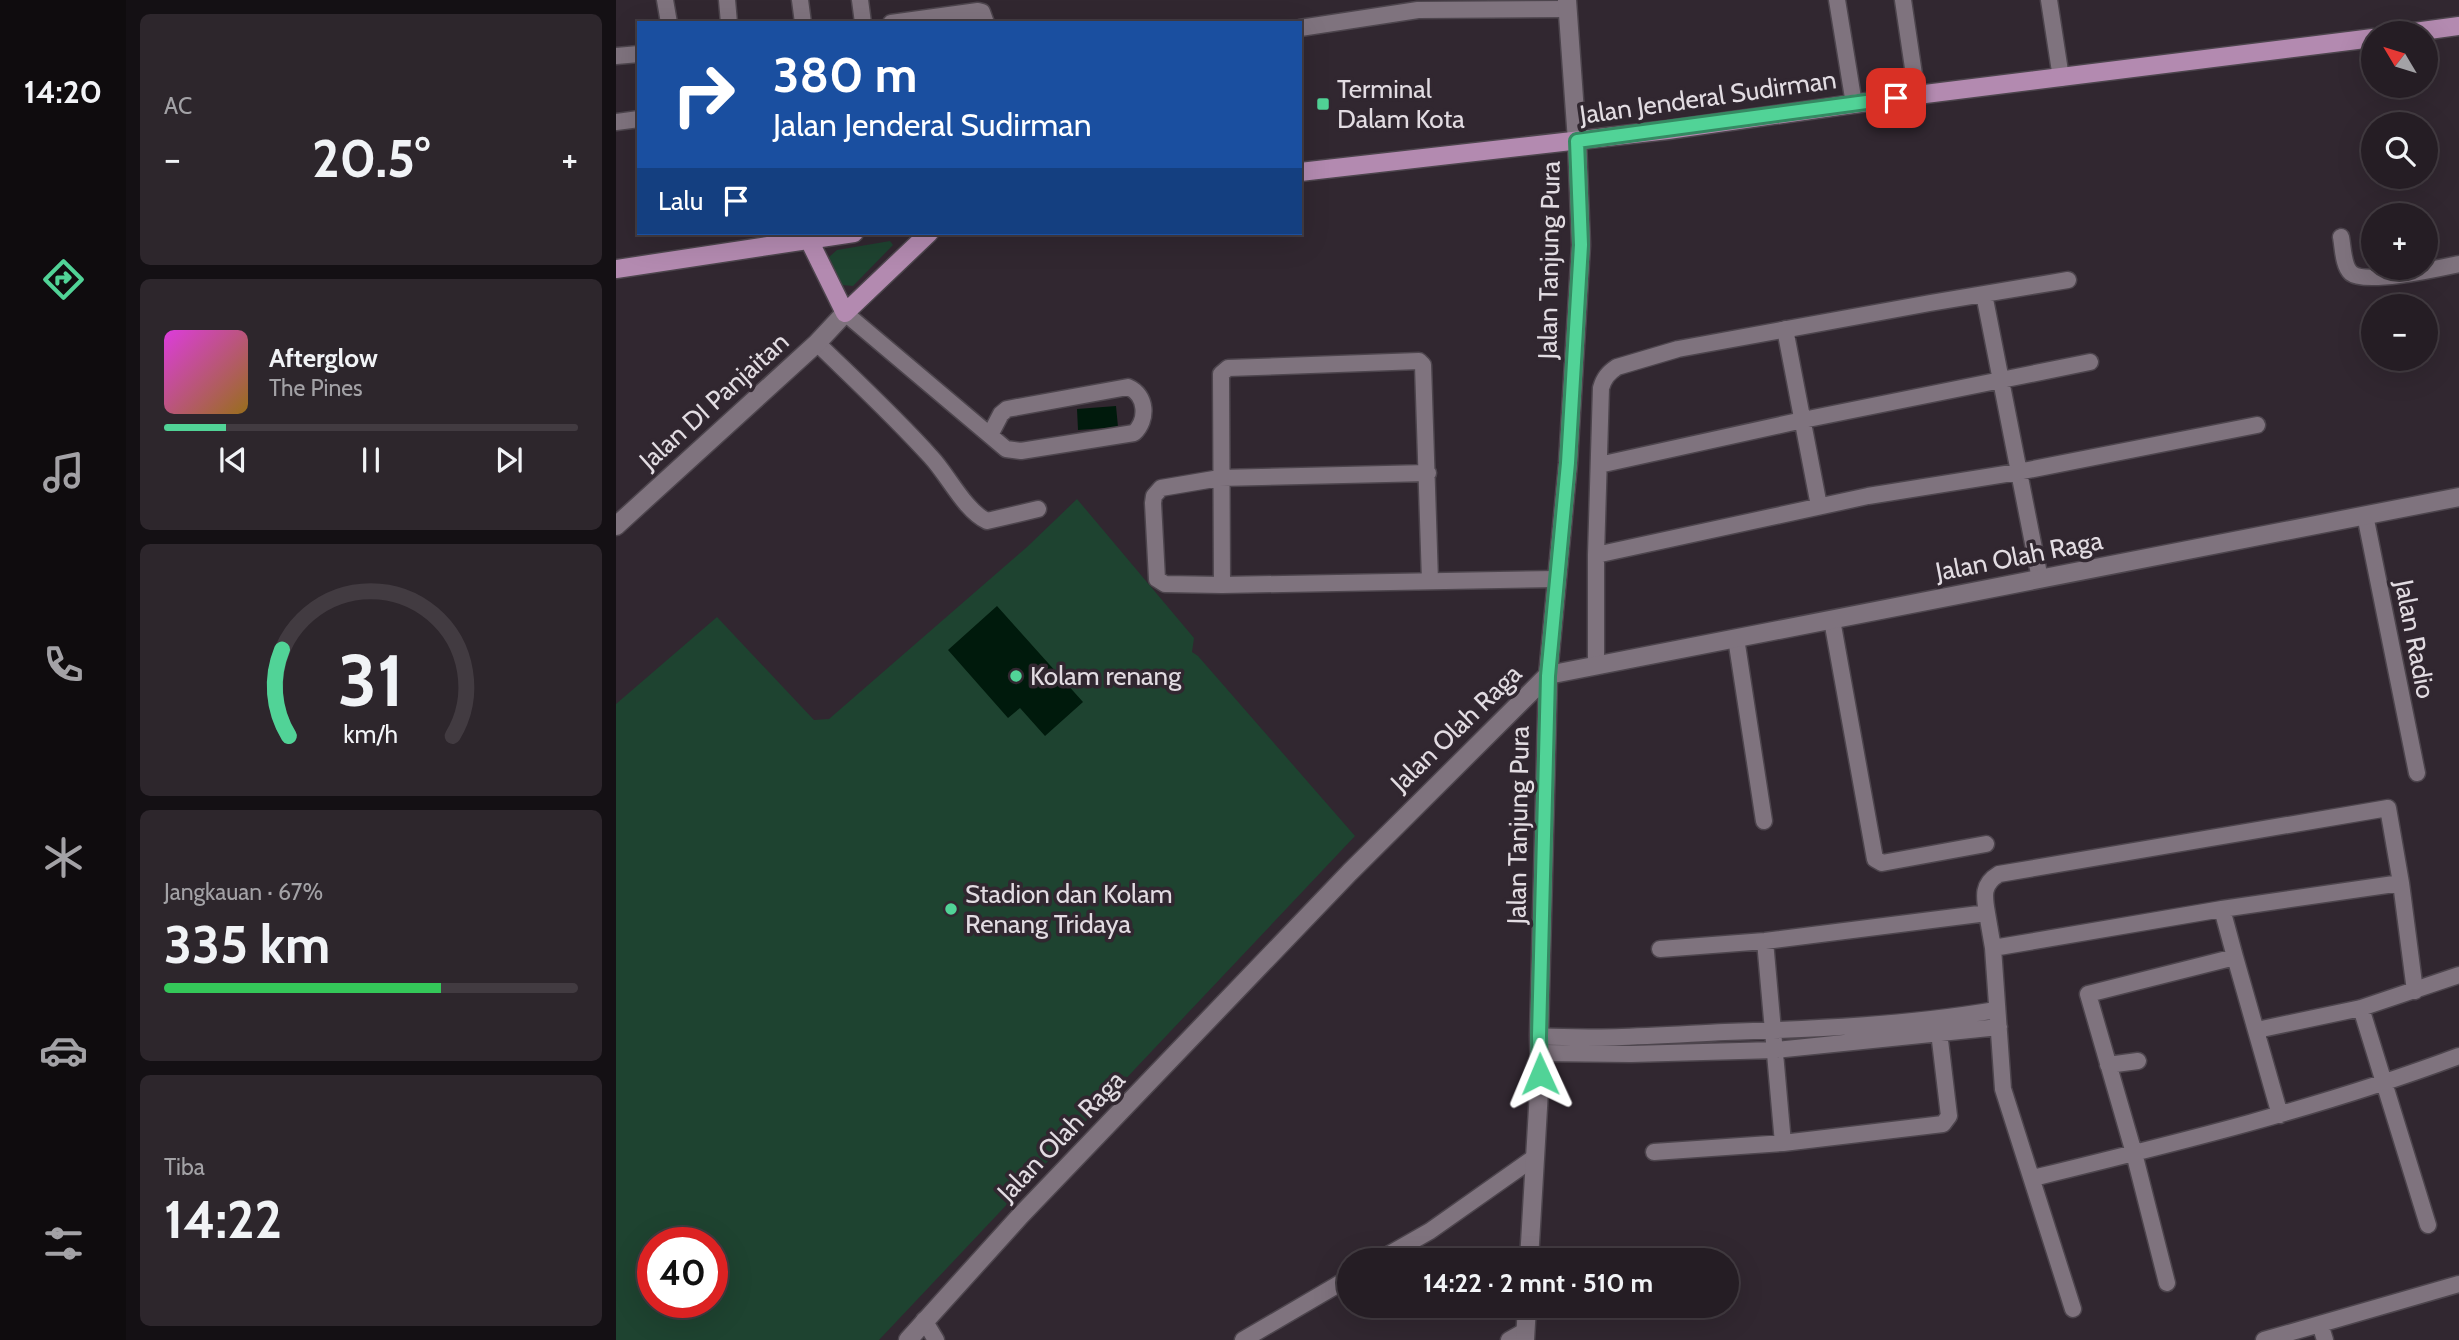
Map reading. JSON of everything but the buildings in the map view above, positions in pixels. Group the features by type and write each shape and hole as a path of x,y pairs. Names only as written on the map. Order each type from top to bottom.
{"main road":[{"path":"2438,29 2459,26"},
{"name":"Jalan Jenderal Sudirman","path":"1302,172 1577,141 2361,40"},
{"path":"616,269 841,235"},
{"path":"810,240 845,313 927,235"}],"street":[{"path":"665,0 669,21"},
{"path":"727,0 729,21"},
{"path":"800,0 803,21"},
{"path":"860,0 863,21"},
{"path":"1837,0 1854,104"},
{"path":"1903,0 1917,95"},
{"path":"2049,0 2061,78"},
{"path":"1302,28 1418,10 1567,5"},
{"name":"Jalan Tanjung Pura","path":"1530,1248 1540,1044 1548,676 1568,463 1581,245 1567,5"},
{"path":"897,21 938,7 982,12 985,21"},
{"path":"616,57 637,54"},
{"path":"616,122 637,119"},
{"path":"2341,237 2349,272 2359,277 2398,276 2459,264"},
{"path":"1597,666 1596,555 1601,388 1609,372 1617,367 1678,349 2068,280"},
{"path":"1984,294 2040,579"},
{"path":"845,313 1006,449 1021,451 1134,433 1143,422 1143,404 1137,393 1128,387 1007,409 1001,414 990,435"},
{"name":"Jalan DI Panjaitan","path":"616,526 817,343 845,313"},
{"path":"1785,329 1819,506"},
{"path":"817,343 932,457 982,519 987,521 1038,509"},
{"path":"1222,585 1220,478 1223,370 1419,361 1423,365 1430,581"},
{"path":"1599,465 1803,420 2090,362"},
{"path":"1596,555 1819,506 2018,472 2258,425"},
{"path":"1428,473 1220,478 1161,488 1154,496 1153,503 1157,579 1160,583 1222,585 1556,579"},
{"name":"Jalan Olah Raga","path":"908,1340 1021,1214 1350,872 1548,676 2459,496"},
{"name":"Jalan Radio","path":"2365,515 2417,773"},
{"path":"1832,620 1875,859 1882,863 1986,844"},
{"path":"1736,638 1764,821"},
{"path":"2073,1308 2003,1089 1993,948 1985,889 1993,878 1999,874 2059,866 2388,808 2415,991"},
{"path":"1993,948 2222,909 2401,883"},
{"path":"2222,909 2280,1115"},
{"path":"1660,949 1765,941 1987,913"},
{"path":"1765,941 1783,1143"},
{"path":"2167,1283 2134,1153 2088,994 2235,957"},
{"path":"2257,1030 2361,1008 2459,975"},
{"path":"2361,1008 2428,1225"},
{"path":"1540,1044 1997,1019"},
{"path":"1540,1044 1631,1054 1776,1050 1940,1032 1997,1019"},
{"path":"1654,1152 1783,1143 1943,1124 1949,1116 1940,1032"},
{"path":"2033,1178 2280,1115 2385,1084 2459,1056"},
{"path":"2108,1065 2138,1061"},
{"path":"1401,1248 1430,1231 1535,1157"},
{"path":"2264,1340 2459,1284"},
{"path":"1243,1340 1337,1285"},
{"path":"1509,1340 1525,1336 1526,1318"},
{"path":"924,1320 936,1340"},
{"path":"2320,1324 2325,1340"}],"shaded area":[{"path":"890,241 893,245 853,286 842,285 829,257 837,250"},
{"path":"1116,406 1118,427 1078,430 1077,409"},
{"name":"Stadion dan Kolam Renang Tridaya","path":"1077,499 1194,638 1192,652 1355,836 879,1340 616,1340 616,704 717,617 814,720 829,719 1027,547"},
{"name":"Kolam renang","path":"997,606 1083,702 1045,736 1020,708 1008,718 948,650"}],"place":[{"name":"Terminal Dalam Kota","path":"1323,104"},
{"name":"Kolam renang","path":"1016,676"},
{"name":"Stadion dan Kolam Renang Tridaya","path":"951,909"}],"route":[{"path":"1540,1074 1548,676 1568,463 1581,245 1577,141 1896,98"}]}
